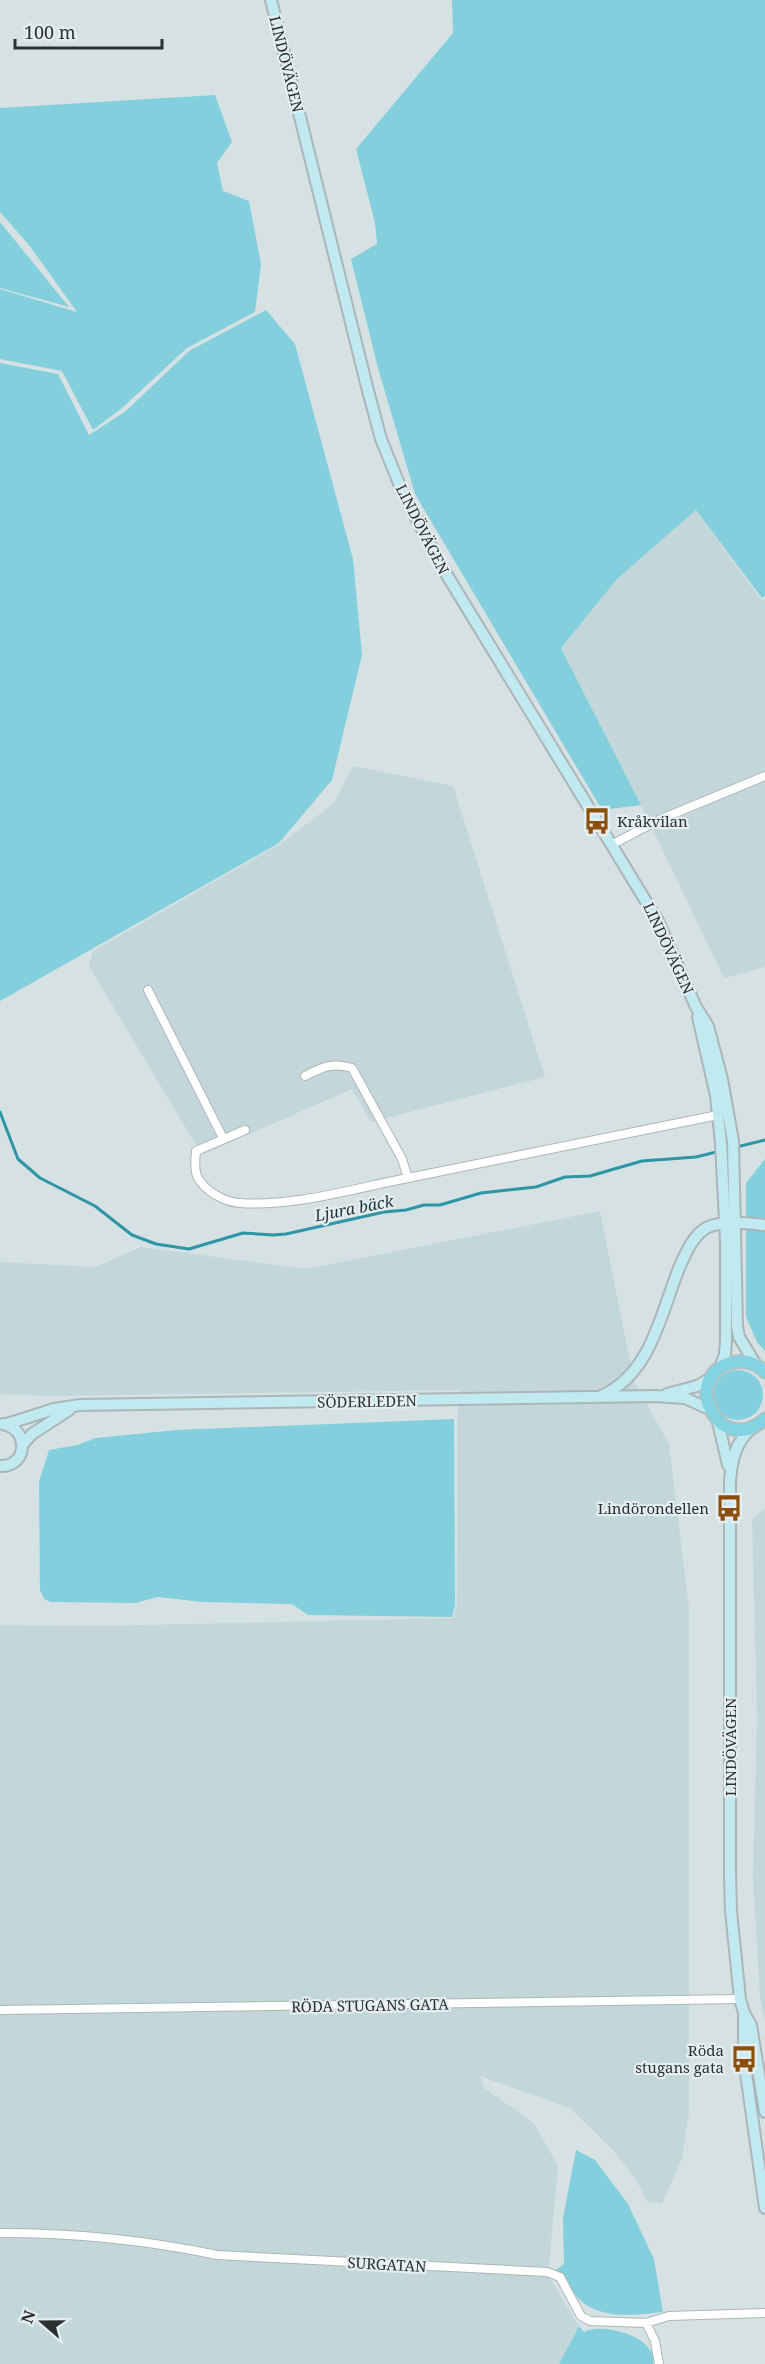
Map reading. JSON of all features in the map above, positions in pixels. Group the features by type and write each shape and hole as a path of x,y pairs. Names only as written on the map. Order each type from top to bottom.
{"main road":[{"name":"LINDÖVÄGEN","path":"272,0 381,439 402,491 442,567 658,921 696,1007 708,1026 729,1113 727,1147 737,1326 739,1337 761,1369"},
{"name":"LINDÖVÄGEN","path":"696,1007 711,1069 718,1115 727,1147"},
{"name":"LINDÖVÄGEN","path":"720,1368 726,1342 730,1224"},
{"path":"598,1397 626,1378 655,1336 686,1252 698,1234 707,1227 730,1224 765,1225"},
{"path":"761,1369 738,1361 720,1368 711,1378 706,1393 709,1409 718,1422 729,1427 740,1430 752,1428 765,1419"},
{"name":"SÖDERLEDEN","path":"655,1396 687,1390 711,1378"},
{"name":"SÖDERLEDEN","path":"4,1424 54,1409 80,1405 655,1396 685,1398 709,1409"},
{"name":"SÖDERLEDEN","path":"2,1467 18,1459 23,1444 32,1434 55,1417 80,1405"},
{"name":"LINDÖVÄGEN","path":"718,1422 730,1480 731,1911 744,2013 744,2059 765,2208"},
{"path":"4,1424 18,1432 23,1444"},
{"name":"LINDÖVÄGEN","path":"730,1480 736,1448 744,1434 752,1428"},
{"name":"LINDÖVÄGEN","path":"744,2013 751,2025 765,2112"}],"street":[{"path":"613,844 662,819 765,776"},
{"path":"148,990 224,1138"},
{"path":"305,1076 326,1065 342,1065 352,1068 402,1160 408,1178"},
{"path":"245,1130 196,1151 197,1178 218,1197 238,1203 279,1202 718,1115"},
{"name":"RÖDA STUGANS GATA","path":"0,2010 741,1999"},
{"name":"SURGATAN","path":"0,2233 163,2244 216,2255 547,2272 560,2277 580,2316 590,2321 646,2323 669,2316 765,2313"},
{"name":"SURGATAN","path":"748,2314 765,2319"},
{"path":"646,2323 655,2341 659,2364"}],"shaded area":[{"path":"452,0 765,0 765,596 762,598 696,510 617,579 561,648 641,805 602,810 415,494 378,368 351,259 377,244 375,223 356,149 453,33"},
{"path":"215,95 232,142 217,163 223,191 249,201 261,264 255,312 187,348 122,408 93,430 62,371 0,359 0,289 77,312 29,245 0,212 0,108"},
{"path":"0,222 69,307 0,288"},
{"path":"266,310 295,344 353,559 362,655 332,780 279,843 0,1001 0,363 58,374 89,435 126,411 189,351"},
{"path":"696,510 762,601 765,599 765,967 724,978 641,805 561,648 617,579"},
{"path":"353,766 453,786 545,1077 371,1122 352,1089 202,1155 89,966 93,951 280,844 333,804"},
{"path":"765,1159 765,1351 757,1342 746,1317 746,1183"},
{"path":"600,1211 634,1381 669,1444 689,1609 689,2111 682,2158 662,2204 647,2201 635,2178 613,2150 570,2108 480,2076 484,2088 534,2123 558,2166 548,2275 579,2326 559,2364 0,2364 0,1625 98,1626 453,1618 457,1605 458,1390 49,1396 0,1394 0,1262 95,1267 141,1247 306,1269"},
{"path":"738,1370 747,1372 758,1381 763,1395 761,1404 752,1415 738,1420 729,1418 718,1409 713,1395 715,1386 724,1375"},
{"path":"454,1419 455,1605 452,1617 308,1615 292,1604 203,1602 158,1597 135,1603 51,1602 44,1599 40,1590 39,1482 49,1450 77,1445 96,1438 177,1430"},
{"path":"765,1508 765,2021 760,1997 753,1877 757,1717 752,1519"},
{"path":"576,2150 595,2160 628,2204 654,2259 663,2312 620,2315 598,2311 580,2300 556,2270 564,2264 563,2218"},
{"path":"579,2326 584,2332 592,2329 615,2330 638,2339 647,2346 652,2354 653,2364 559,2364"}],"waterway":[{"name":"Ljura bäck","path":"0,1112 18,1159 40,1178 95,1206 132,1235 156,1244 189,1249 243,1233 286,1234 384,1212 406,1210 424,1205 440,1205 481,1193 536,1187 565,1177 590,1176 642,1161 696,1157 765,1140"}],"place":[{"name":"Kråkvilan","path":"597,821"},
{"name":"Lindörondellen","path":"729,1508"},
{"name":"Röda stugans gata","path":"744,2059"}]}
